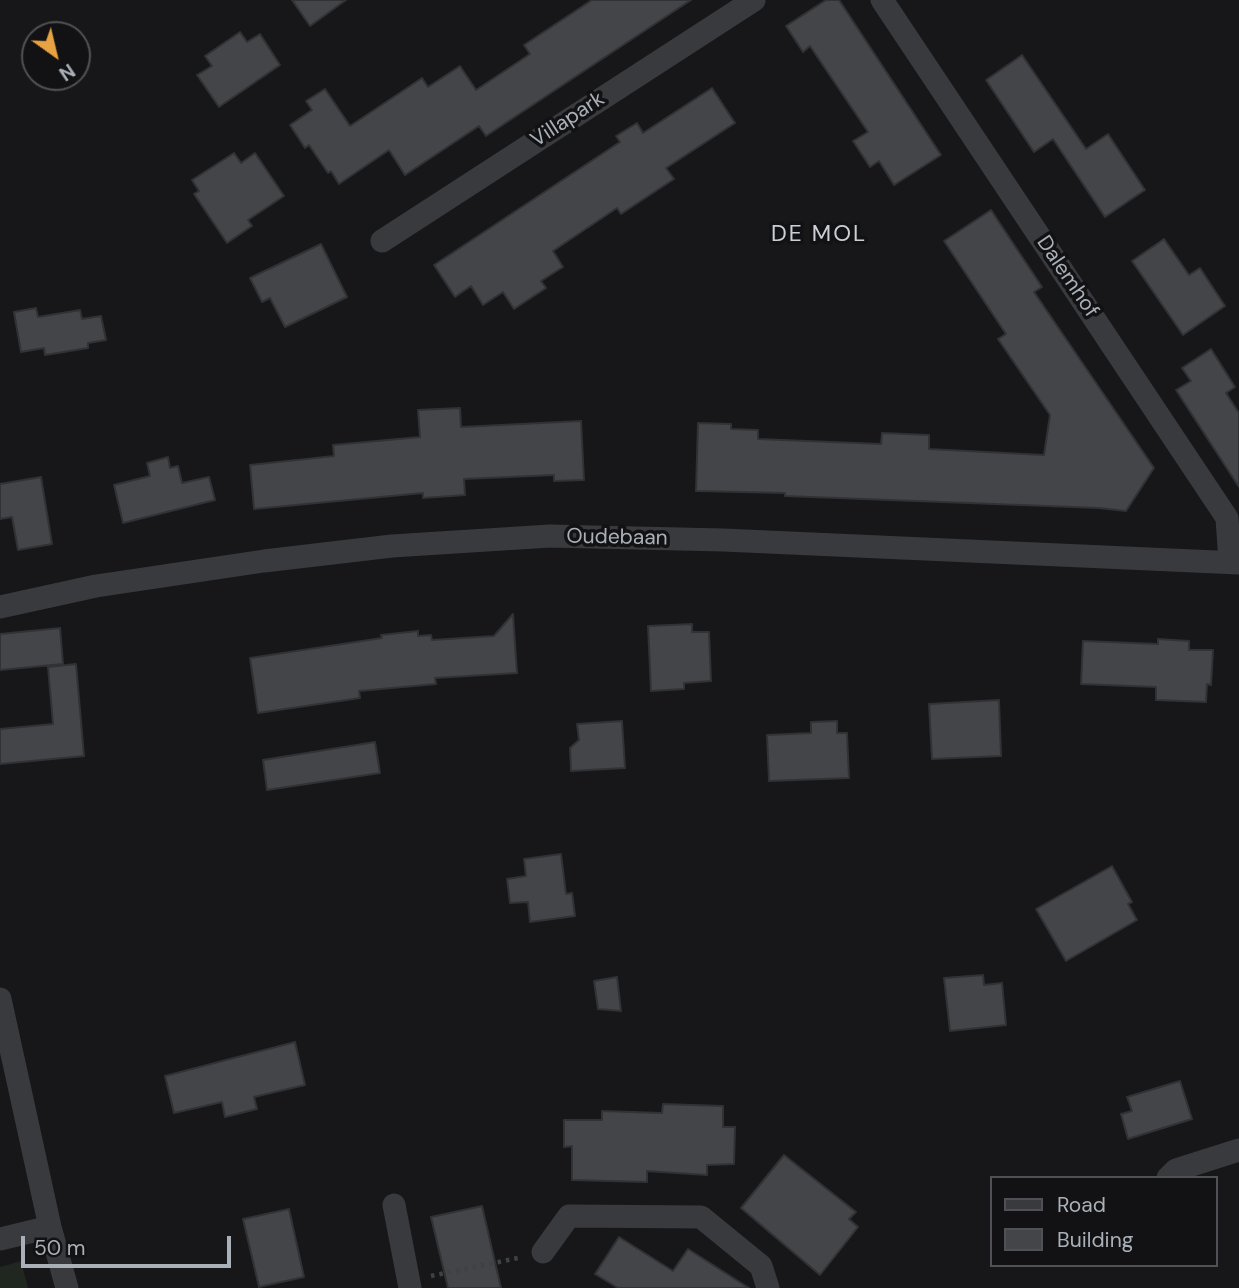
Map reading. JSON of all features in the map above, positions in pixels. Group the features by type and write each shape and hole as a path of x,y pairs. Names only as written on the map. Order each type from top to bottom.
{"street":[{"name":"Villapark","path":"382,241 754,0"},
{"name":"Dalemhof","path":"882,0 1227,518 1234,563"},
{"name":"Oudebaan","path":"0,607 96,586 264,561 392,546 551,536 723,540 1234,563"},
{"path":"0,999 50,1227 67,1288"},
{"path":"1170,1176 1176,1170 1239,1150"},
{"path":"394,1205 417,1283"},
{"path":"543,1252 569,1216 701,1217 761,1266 768,1288"},
{"path":"0,1239 50,1227"}],"path":[{"path":"417,1283 543,1252"}],"shaded area":[{"path":"21,1261 28,1288 0,1288 0,1267"}],"building":[{"path":"292,0 346,0 310,26"},
{"path":"592,0 691,0 486,136 479,126 405,175 389,150 339,184 309,145 305,148 290,125 312,110 306,101 325,89 350,126 422,78 428,87 460,66 476,90 530,54 524,45"},
{"path":"826,0 839,0 941,155 894,185 879,161 870,167 853,141 868,132 810,46 803,52 786,26"},
{"path":"240,32 247,42 260,34 280,65 219,107 197,75 212,66 205,56"},
{"path":"1022,55 1086,149 1108,134 1145,190 1105,217 1053,139 1034,152 986,80"},
{"path":"712,88 735,123 666,168 674,179 621,214 617,208 553,251 563,267 541,281 546,288 514,309 503,292 483,305 471,286 455,297 434,265 620,142 616,136 637,123 643,133"},
{"path":"234,153 241,163 255,153 284,196 248,220 252,226 227,243 194,194 199,191 192,180"},
{"path":"991,210 1042,287 1034,292 1154,468 1126,511 785,496 785,493 696,491 698,423 731,424 731,429 758,430 758,439 881,444 882,433 929,435 929,449 1044,455 1050,415 998,339 1006,334 944,241"},
{"path":"1164,239 1189,275 1200,268 1225,306 1183,335 1132,261"},
{"path":"321,244 347,297 285,327 270,298 262,302 250,278"},
{"path":"36,308 38,317 80,310 82,319 101,316 106,340 88,343 88,348 45,355 44,348 21,352 14,312"},
{"path":"1211,349 1235,387 1226,393 1239,413 1239,487 1176,390 1191,381 1182,368"},
{"path":"460,408 461,427 581,421 584,480 554,481 554,475 464,479 465,495 423,498 423,493 254,509 250,465 334,456 333,445 420,437 418,410"},
{"path":"168,457 170,468 178,466 182,483 209,477 215,500 123,523 114,485 150,476 147,463"},
{"path":"41,477 52,544 18,550 12,517 0,519 0,484"},
{"path":"513,614 517,673 435,678 436,684 359,691 360,698 258,713 250,658 418,631 418,636 431,635 432,640 494,636"},
{"path":"692,624 692,632 709,632 711,681 684,683 684,689 651,691 648,626"},
{"path":"60,628 63,664 0,670 0,634"},
{"path":"1158,639 1189,641 1189,650 1213,650 1211,685 1207,684 1206,702 1156,700 1156,687 1081,684 1083,641 1158,644"},
{"path":"76,664 84,756 0,764 0,729 53,724 48,667"},
{"path":"999,700 1001,756 932,759 929,704"},
{"path":"622,721 625,768 571,771 570,748 579,740 577,724"},
{"path":"837,721 837,733 847,733 849,778 769,781 767,735 811,733 811,722"},
{"path":"375,742 380,773 267,790 263,760"},
{"path":"561,854 566,894 572,893 575,916 530,922 528,902 510,903 507,879 526,876 524,859"},
{"path":"1112,866 1132,902 1128,904 1137,920 1066,961 1036,909"},
{"path":"983,975 984,985 1002,983 1006,1025 950,1031 944,978"},
{"path":"617,977 621,1011 598,1009 594,981"},
{"path":"295,1042 305,1085 254,1097 257,1109 225,1117 222,1102 174,1113 165,1076"},
{"path":"1180,1081 1192,1119 1128,1139 1121,1114 1132,1111 1127,1097"},
{"path":"663,1104 723,1106 723,1127 735,1127 734,1164 707,1165 707,1175 647,1171 647,1182 572,1180 572,1146 564,1147 564,1120 602,1120 602,1111 662,1113"},
{"path":"784,1155 856,1212 849,1219 858,1227 820,1275 741,1208"},
{"path":"482,1206 501,1288 448,1288 431,1217"},
{"path":"289,1209 304,1277 259,1287 243,1219"},
{"path":"619,1237 673,1271 688,1249 749,1288 618,1288 595,1274"}],"district":[{"name":"DE MOL","path":"819,235"}]}
